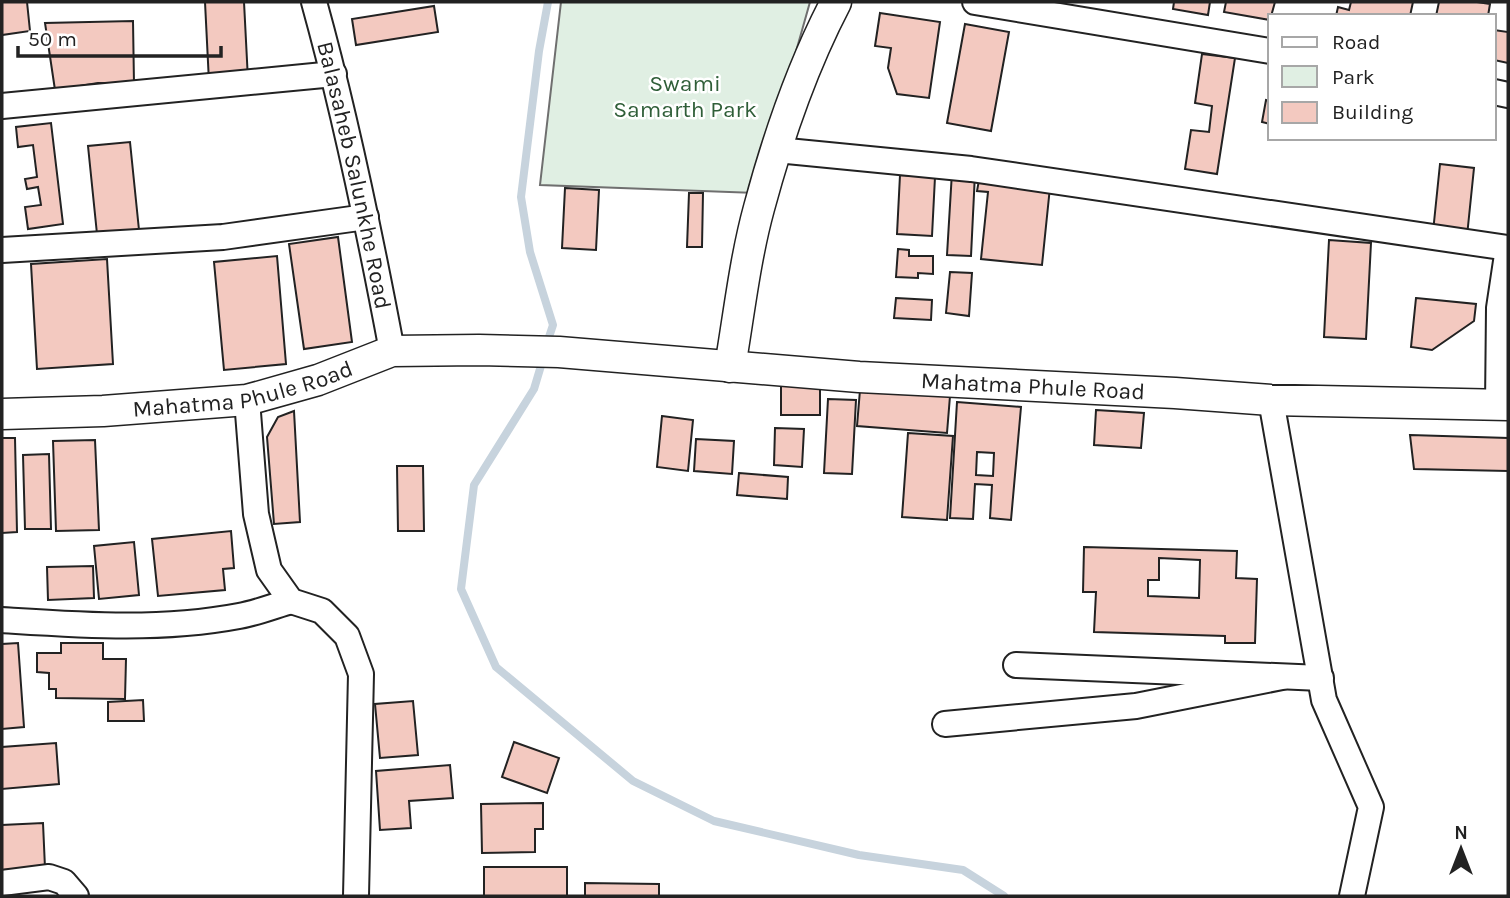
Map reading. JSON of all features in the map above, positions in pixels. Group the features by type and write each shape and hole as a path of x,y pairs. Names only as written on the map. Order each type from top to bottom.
{"street":[{"name":"Balasaheb Salunkhe Road","path":"314,2 334,74 366,217 392,351"},
{"path":"730,367 759,209 789,107 819,33 836,2"},
{"path":"975,2 1268,51"},
{"path":"2,106 334,74"},
{"path":"777,150 971,169 1508,248 1499,308 1503,405"},
{"path":"2,250 223,237 366,217"},
{"name":"Mahatma Phule Road","path":"2,414 103,411 247,400 318,380 392,351 479,350 559,352 859,377 1271,400 1503,405"},
{"path":"247,400 256,514 269,570 291,601"},
{"path":"1271,400 1324,700 1371,807 1352,896"},
{"path":"2,620 118,626 174,625 241,616 291,601 322,611 348,636 361,674 356,896"},
{"path":"1016,665 1321,678"},
{"path":"945,724 1136,706 1282,677"},
{"path":"2,883 49,877 64,882 76,896"}],"green space":[{"name":"Swami Samarth Park","path":"561,2 810,2 756,193 540,185"}],"building":[{"path":"2,2 27,2 30,31 2,35"},
{"path":"205,2 244,2 248,80 209,82"},
{"path":"1174,2 1210,2 1208,15 1173,9"},
{"path":"1226,2 1275,2 1268,20 1224,12"},
{"path":"1351,2 1413,2 1410,14 1336,14 1338,7 1349,10"},
{"path":"1439,2 1490,4 1488,14 1436,14"},
{"path":"434,6 438,32 356,45 352,19"},
{"path":"880,13 940,22 929,98 897,94 888,68 891,48 875,46"},
{"path":"133,21 134,84 98,83 55,90 45,23"},
{"path":"965,24 1009,32 991,131 947,123"},
{"path":"1496,30 1508,32 1508,63 1496,60"},
{"path":"1202,54 1235,58 1217,174 1185,169 1191,130 1209,132 1212,106 1195,103"},
{"path":"1266,100 1268,124 1262,122"},
{"path":"51,123 63,224 28,229 25,207 41,205 38,187 27,189 25,179 37,177 33,145 18,147 16,127"},
{"path":"130,142 139,230 97,234 88,146"},
{"path":"1440,164 1474,168 1467,236 1433,232"},
{"path":"952,172 975,173 971,256 947,255"},
{"path":"900,175 935,177 932,236 897,234"},
{"path":"979,180 1050,187 1042,265 981,259 988,192 977,191"},
{"path":"565,188 599,190 596,250 562,248"},
{"path":"689,193 703,193 702,247 687,247"},
{"path":"338,237 352,342 304,349 289,244"},
{"path":"1329,240 1371,243 1366,339 1324,337"},
{"path":"898,249 909,250 909,256 933,256 933,274 918,273 918,278 896,277"},
{"path":"277,256 286,364 224,370 214,262"},
{"path":"107,259 113,364 37,369 31,264"},
{"path":"950,272 972,273 969,316 946,313"},
{"path":"896,298 932,300 931,320 894,318"},
{"path":"1416,298 1476,304 1474,321 1432,350 1411,347"},
{"path":"781,383 820,384 820,415 781,415"},
{"path":"860,390 950,396 947,433 857,426"},
{"path":"828,399 856,400 852,474 824,473"},
{"path":"957,402 1021,407 1011,520 990,518 992,485 975,484 973,519 950,518","holes":["977,452 994,453 993,476 976,475"]},
{"path":"1096,410 1144,413 1141,448 1094,445"},
{"path":"294,411 300,522 274,524 267,437 278,417"},
{"path":"662,416 693,420 688,471 657,467"},
{"path":"775,428 804,429 802,467 774,465"},
{"path":"908,433 953,436 947,520 902,517"},
{"path":"1410,435 1508,438 1508,471 1414,469"},
{"path":"2,438 15,438 17,532 2,533"},
{"path":"696,439 734,441 732,474 694,471"},
{"path":"95,440 99,530 56,531 53,441"},
{"path":"49,454 51,529 25,529 23,455"},
{"path":"397,466 423,466 424,531 398,531"},
{"path":"739,473 788,477 787,499 737,495"},
{"path":"231,531 234,568 223,569 225,590 158,596 152,539"},
{"path":"134,542 139,595 99,599 94,546"},
{"path":"1084,547 1237,551 1236,578 1257,579 1255,643 1225,643 1225,636 1094,632 1096,592 1083,592","holes":["1159,558 1200,560 1199,598 1148,596 1148,580 1159,580"]},
{"path":"93,566 94,598 48,600 47,567"},
{"path":"18,643 24,727 2,729 2,644"},
{"path":"61,643 103,643 103,659 126,659 125,699 56,698 56,689 49,689 49,673 37,672 37,653 61,653"},
{"path":"143,700 144,721 108,721 108,702"},
{"path":"413,701 418,755 380,758 375,704"},
{"path":"514,742 559,758 547,793 502,777"},
{"path":"56,743 59,784 2,789 2,747"},
{"path":"450,765 453,798 409,801 411,828 380,830 376,771"},
{"path":"543,803 543,829 535,829 535,852 482,853 481,804"},
{"path":"43,823 45,868 2,870 2,825"},
{"path":"484,867 567,867 567,896 484,896"},
{"path":"585,883 659,884 659,896 585,896"}],"waterway":[{"path":"546,346 553,325 530,252 521,197 539,51 548,2"},
{"path":"543,359 534,389 474,485 461,589 496,667 633,781 714,821 859,855 963,870 1004,896"}]}
